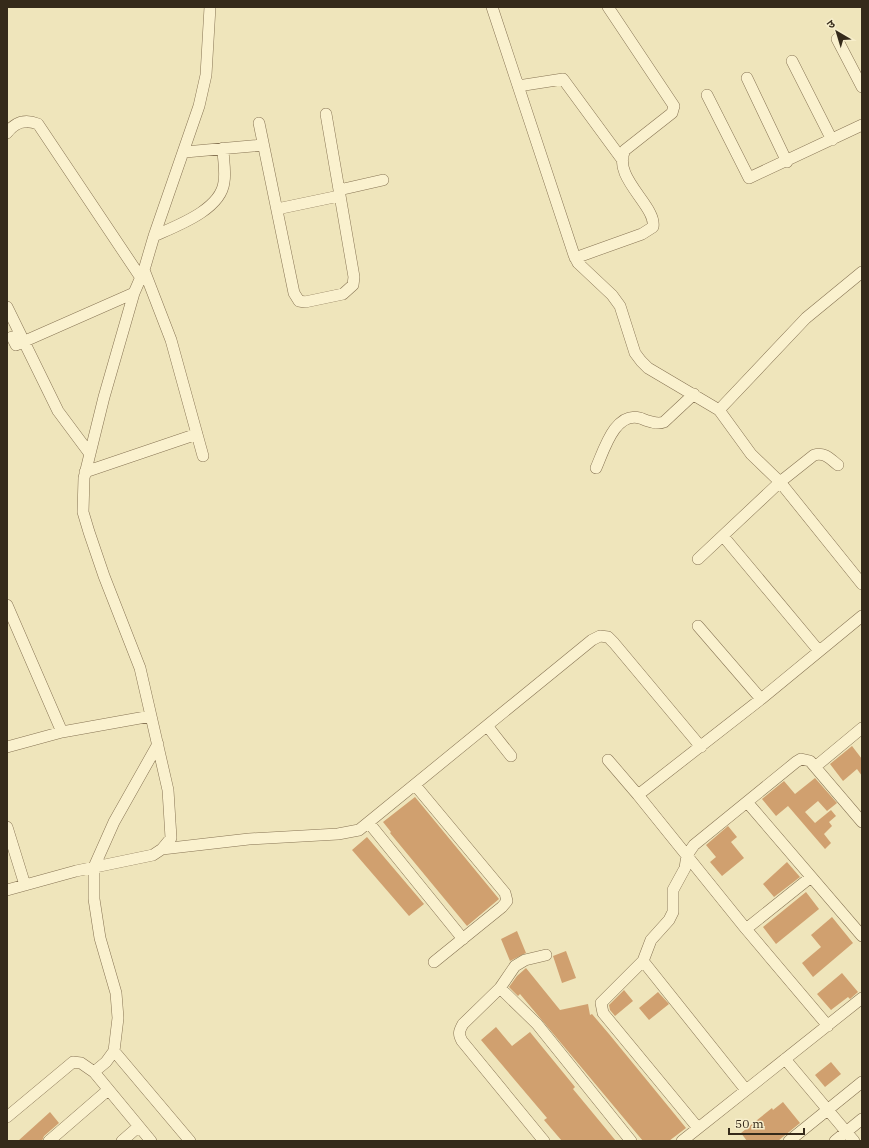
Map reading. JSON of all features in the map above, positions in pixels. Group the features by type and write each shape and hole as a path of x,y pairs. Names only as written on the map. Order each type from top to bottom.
{"street":[{"path":"7,890 94,867 153,855 162,849 171,838 168,790 140,668 104,576 83,512 85,472 104,397 134,293 143,274 154,236 185,152 200,106 206,75 210,7"},
{"path":"492,7 578,263 612,295 620,306 635,353 648,368 719,410 751,454 780,482 862,584"},
{"path":"608,7 674,106 672,113 625,150 621,158"},
{"path":"837,39 862,87"},
{"path":"792,61 832,140"},
{"path":"748,78 787,162"},
{"path":"518,86 563,80 621,158 622,166 653,219 653,227 642,234 576,258"},
{"path":"707,95 749,178 787,162 862,125"},
{"path":"259,123 296,298 305,302 343,294 353,285 354,277 326,114"},
{"path":"7,133 18,123 29,121 38,124 143,274 171,340 203,456"},
{"path":"185,152 263,145"},
{"path":"154,236 199,214 212,204 221,193 224,182 223,148"},
{"path":"276,209 383,180"},
{"path":"719,410 806,318 862,272"},
{"path":"12,337 16,345 134,293"},
{"path":"7,307 58,411 90,454"},
{"path":"596,468 612,433 625,419 633,416 660,424 694,394"},
{"path":"85,472 197,434"},
{"path":"698,559 780,482 814,455 820,453 838,465"},
{"path":"722,536 819,651"},
{"path":"7,606 62,732"},
{"path":"638,795 701,747 862,616"},
{"path":"698,626 761,699"},
{"path":"162,849 249,839 353,832 369,824 592,640 600,636 608,637 701,747"},
{"path":"7,747 62,732 151,716"},
{"path":"488,727 511,756"},
{"path":"815,767 862,728"},
{"path":"94,1072 106,1062 114,1051 118,1018 116,993 100,938 94,899 94,867 114,822 158,744"},
{"path":"698,1128 603,1013 601,1008 605,998 643,961 651,940 669,920 673,912 673,890 685,868 687,855 698,841 801,759 810,761 862,822"},
{"path":"608,760 687,855 746,930 828,1026"},
{"path":"415,785 504,893 507,901 502,907 434,962"},
{"path":"747,802 862,936"},
{"path":"369,824 463,939"},
{"path":"7,827 25,885"},
{"path":"746,930 811,877"},
{"path":"544,1141 459,1036 459,1030 463,1024 500,988 515,966 525,960 546,955"},
{"path":"643,961 746,1090"},
{"path":"500,988 537,1024 631,1141"},
{"path":"682,1141 862,998"},
{"path":"114,1051 190,1141"},
{"path":"785,1059 854,1141"},
{"path":"7,1117 76,1061 94,1072 151,1141"},
{"path":"789,1141 862,1082"},
{"path":"49,1141 108,1090"},
{"path":"835,1141 862,1119"},
{"path":"122,1141 138,1127"},
{"path":"858,1141 862,1138"}],"building":[{"path":"852,746 862,759 862,776 857,769 843,781 830,764"},
{"path":"815,778 837,803 827,811 818,801 805,812 815,823 831,810 836,816 829,822 832,826 824,834 831,843 825,849 788,806 776,816 762,799 784,781 795,794"},
{"path":"415,797 499,899 467,926 390,833 391,832 383,822"},
{"path":"728,826 737,837 731,842 744,858 722,876 710,862 716,857 706,845"},
{"path":"367,837 424,904 409,916 352,850"},
{"path":"787,862 800,877 774,897 763,884"},
{"path":"806,892 819,909 776,944 763,927"},
{"path":"832,917 853,943 813,977 802,963 821,947 811,935"},
{"path":"517,931 526,953 510,961 501,939"},
{"path":"566,951 576,978 562,983 553,956"},
{"path":"526,968 560,1010 588,1004 590,1015 592,1014 609,1034 686,1128 669,1141 643,1141 520,994 518,996 509,987 517,976"},
{"path":"842,973 858,992 850,999 848,997 831,1010 817,994"},
{"path":"624,990 633,1001 615,1016 610,1010 609,1005"},
{"path":"658,992 669,1004 649,1020 639,1008"},
{"path":"496,1027 512,1046 530,1032 575,1087 573,1089 616,1141 562,1141 544,1120 547,1118 481,1040"},
{"path":"831,1062 841,1074 825,1087 815,1075"},
{"path":"783,1102 800,1123 778,1141 747,1141 741,1133 772,1108 773,1110"},
{"path":"50,1112 59,1123 44,1136 42,1141 18,1141"}]}
